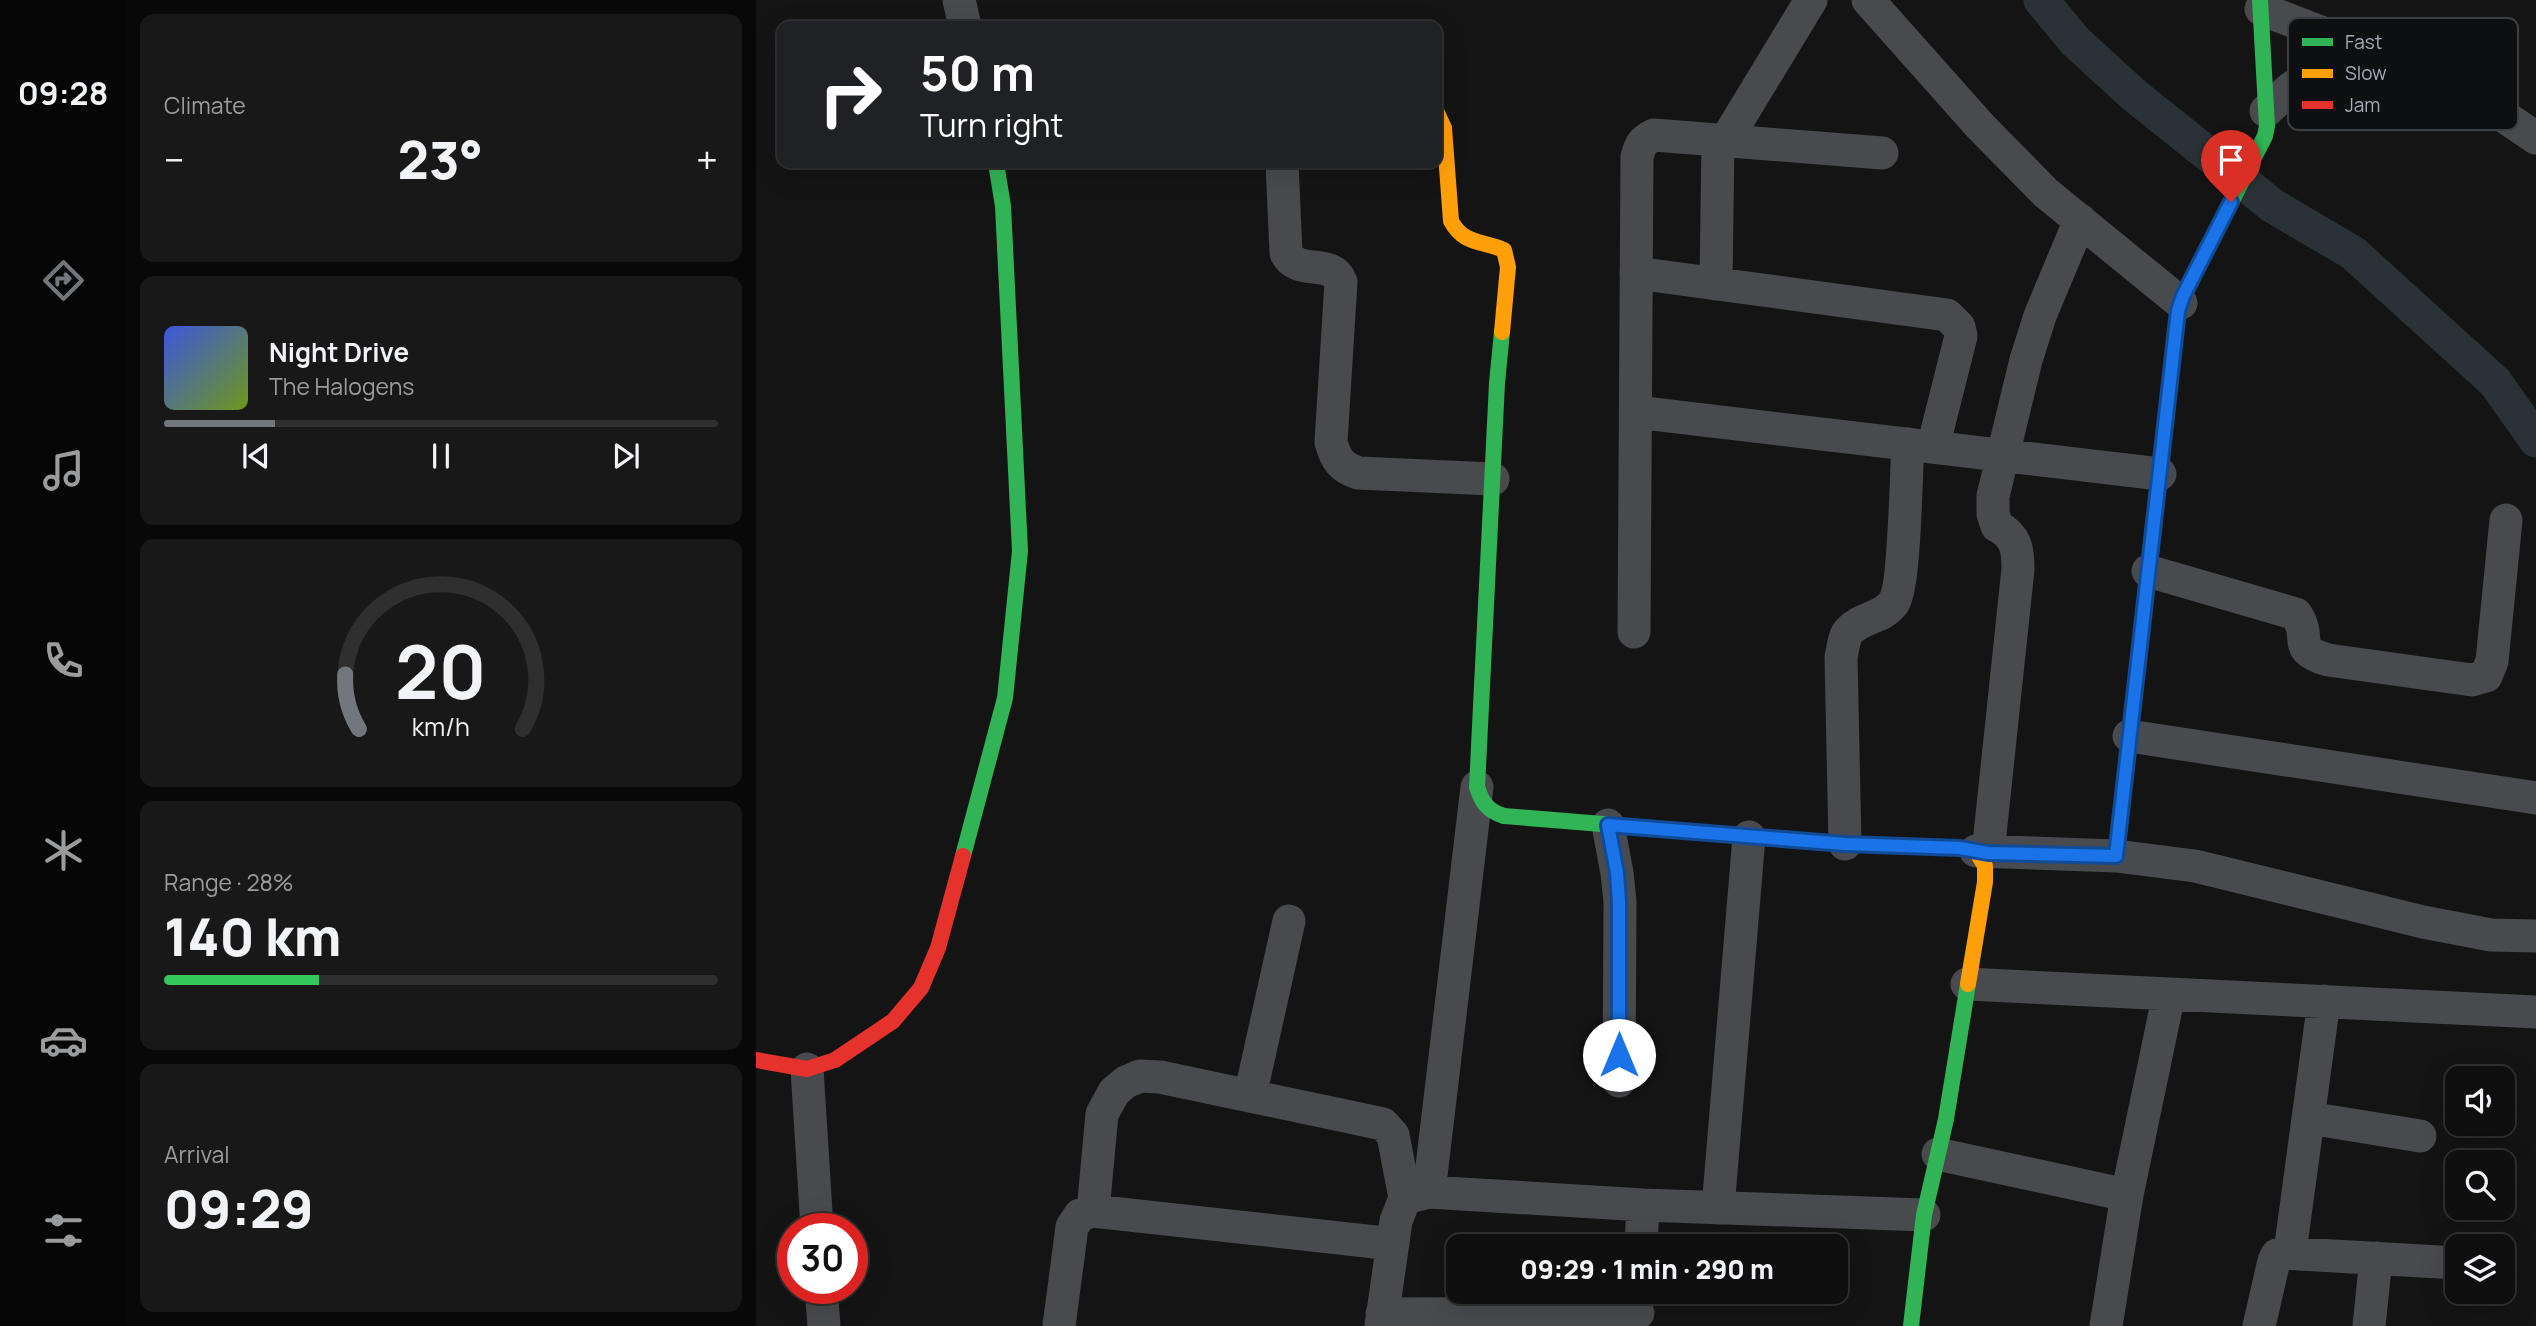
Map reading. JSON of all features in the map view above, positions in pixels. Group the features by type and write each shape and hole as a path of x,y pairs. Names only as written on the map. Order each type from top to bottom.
{"street":[{"path":"959,0 964,21"},
{"path":"1868,0 1981,127 2046,193 2181,303"},
{"path":"2116,856 2178,311 2231,202 2262,146 2267,126 2261,4 2294,18"},
{"path":"1716,284 1722,140 1796,6"},
{"path":"2266,111 2288,91"},
{"path":"1442,124 1451,221 1457,235 1468,241 1491,243 1504,250 1507,267 1497,383 1477,787 1417,1195 1395,1221 1382,1320 1510,1319 1638,1310"},
{"path":"2518,126 2536,138"},
{"path":"1634,632 1637,157 1640,145 1646,138 1654,135 1882,153"},
{"path":"756,1059 807,1069 835,1060 893,1021 921,988 938,948 1005,698 1010,670 1020,551 1003,206 997,168"},
{"path":"1282,168 1286,253 1291,261 1298,265 1330,269 1338,274 1341,282 1331,442 1335,457 1344,468 1358,473 1493,479"},
{"path":"1911,1326 1924,1215 1938,1154 1985,882 1982,852 2018,569 2017,547 2009,532 1997,526 1993,514 1993,496 2026,359 2040,316 2080,220"},
{"path":"1636,273 1947,315 1954,319 1959,327 1961,337 1921,445 1895,601 1885,612 1863,620 1847,632 1841,656 1845,844"},
{"path":"1636,412 2160,474"},
{"path":"2148,571 2296,614 2302,624 2305,648 2311,655 2328,660 2472,680 2486,676 2491,661 2506,520"},
{"path":"2129,736 2536,798"},
{"path":"1477,787 1481,803 1488,812 1504,816 1845,844 2116,856 2195,866 2423,922 2491,935 2536,936"},
{"path":"1608,825 1617,873 1619,902 1619,1081"},
{"path":"1718,1208 1749,837"},
{"path":"1250,1096 1289,920"},
{"path":"1967,984 2536,1012"},
{"path":"2106,1326 2127,1195 2169,994"},
{"path":"2290,1252 2324,1001"},
{"path":"807,1069 816,1213"},
{"path":"1093,1211 1102,1114 1114,1092 1126,1082 1140,1076 1160,1077 1383,1124 1393,1135 1417,1195"},
{"path":"2309,1118 2420,1136"},
{"path":"1938,1154 2127,1195"},
{"path":"1417,1195 1924,1215"},
{"path":"1642,1234 1643,1205"},
{"path":"1059,1326 1072,1227 1080,1215 1093,1211 1392,1244"},
{"path":"2259,1326 2277,1255 2290,1252 2445,1262"},
{"path":"2368,1326 2376,1258"},
{"path":"822,1304 824,1326"}],"waterway":[{"path":"2041,0 2075,41 2134,95 2273,206 2353,253 2495,382 2536,440"}],"traffic: fast":[{"path":"2167,410 2178,311 2183,296 2265,136 2267,126 2260,0"},
{"path":"963,856 1005,698 1020,551 1003,206 997,168"},
{"path":"1502,332 1497,383 1477,787 1479,793 1490,809 1504,816 1712,833"},
{"path":"1911,1326 1924,1215 1946,1119 1968,984"}],"traffic: slow":[{"path":"1442,124 1451,221 1467,238 1504,250 1508,267 1502,332"},
{"path":"2116,856 2167,410"},
{"path":"1712,833 1976,851 1985,866 1985,882 1968,984"}],"traffic: jam":[{"path":"756,1060 807,1069 835,1060 893,1021 921,988 938,948 963,856"}],"route":[{"path":"1619,1055 1619,902 1617,873 1608,825 1845,844 1960,848 1988,853 2116,856 2178,311 2231,202"}]}
